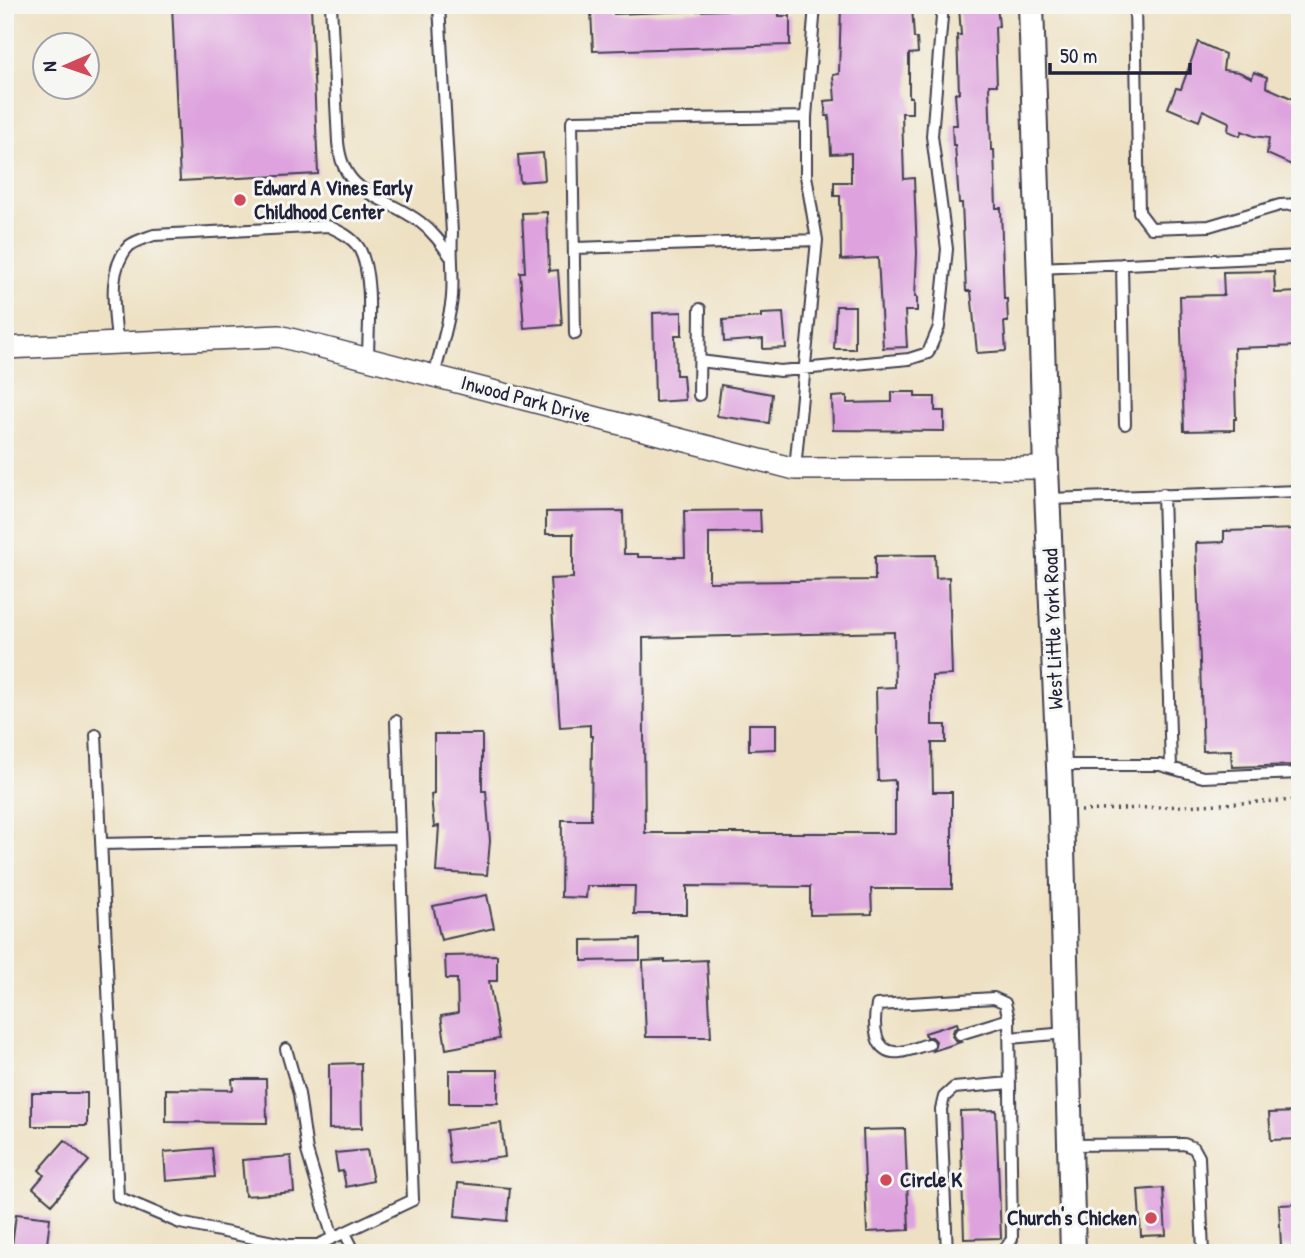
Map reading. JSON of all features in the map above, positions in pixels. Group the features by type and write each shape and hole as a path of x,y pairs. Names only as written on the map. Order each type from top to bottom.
{"street":[{"name":"West Little York Road","path":"1031,5 1047,499 1061,812 1073,1253"},
{"name":"Inwood Park Drive","path":"5,348 279,335 794,469 1046,468"}],"lane":[{"path":"331,5 338,142 345,173 365,191 387,201 433,232 450,256"},
{"path":"434,376 451,304 452,233 439,5"},
{"path":"794,469 817,240 806,176 806,117 815,5"},
{"path":"700,361 780,371 909,359 928,353 939,327 947,249 932,136 943,5"},
{"path":"1135,5 1139,212 1151,228 1209,226 1280,205 1300,204"},
{"path":"575,334 572,121 806,117"},
{"path":"117,342 114,283 116,271 130,246 154,235 328,226 351,239 359,248 364,263 367,282 368,359"},
{"path":"575,248 817,240"},
{"path":"1040,268 1300,256"},
{"path":"1122,264 1125,424"},
{"path":"699,396 700,309"},
{"path":"1047,499 1300,491"},
{"path":"1163,494 1171,768"},
{"path":"96,735 118,1197 180,1223 320,1249 333,1238 413,1200 396,721"},
{"path":"1059,765 1160,765 1203,777 1300,773"},
{"path":"101,844 400,838"},
{"path":"929,1044 898,1053 885,1050 876,1038 874,1020 877,1005 994,998 1005,1003 1010,1019 1013,1239 998,1253"},
{"path":"960,1034 1010,1019"},
{"path":"1010,1038 1067,1033"},
{"path":"286,1049 299,1094 307,1152 333,1238"},
{"path":"947,1253 941,1109 944,1097 954,1088 1010,1083"},
{"path":"1070,1145 1184,1144 1194,1149 1199,1157 1203,1253"},
{"path":"345,1233 355,1253"}],"path":[{"path":"1061,812 1300,800"}],"building":[{"path":"172,5 311,5 318,174 180,181"},
{"path":"912,5 914,38 917,38 918,53 909,54 909,97 912,97 912,113 902,113 904,179 914,178 917,311 905,311 907,347 883,348 878,258 841,260 840,196 834,196 834,182 851,182 851,153 831,154 829,116 826,116 824,101 835,100 833,75 839,74 841,6"},
{"path":"997,5 997,85 989,85 991,150 994,150 996,208 1001,208 1004,299 1007,299 1008,322 1004,322 1006,351 977,353 971,291 966,291 962,203 959,203 953,145 952,125 957,125 955,93 959,93 957,35 961,35 959,7"},
{"path":"779,7 779,16 790,16 790,45 593,51 591,11 613,10 614,14"},
{"path":"1198,42 1225,54 1223,70 1239,72 1252,78 1254,72 1267,77 1266,87 1300,102 1300,159 1296,167 1267,154 1269,138 1242,131 1240,136 1228,131 1229,122 1203,110 1199,121 1168,108 1176,88 1181,89"},
{"path":"543,153 545,180 520,182 518,155"},
{"path":"547,212 549,271 558,270 562,325 524,328 520,272 525,272 522,213"},
{"path":"1274,271 1275,293 1300,292 1300,346 1234,348 1234,430 1184,431 1180,296 1224,295 1223,272"},
{"path":"836,306 855,306 855,349 834,349"},
{"path":"682,312 682,335 675,335 676,375 683,375 685,400 655,402 653,313"},
{"path":"783,313 786,348 763,349 763,339 724,342 723,320"},
{"path":"721,385 772,394 769,423 717,416"},
{"path":"892,392 915,392 915,397 935,397 935,411 944,411 944,431 833,430 832,397 847,396 847,403 892,402"},
{"path":"760,510 761,532 709,533 709,582 875,580 875,556 935,555 936,578 949,577 952,675 932,676 932,725 946,725 946,743 932,743 933,792 952,792 952,889 871,889 872,914 810,915 810,887 687,886 687,914 634,914 635,886 587,886 586,898 561,897 562,820 591,820 592,736 590,725 560,727 550,579 573,578 573,534 546,534 546,512 623,511 624,554 638,554 638,557 685,557 684,511","holes":["894,632 895,687 876,688 878,781 895,782 895,833 645,833 643,638"]},
{"path":"1300,529 1300,765 1232,767 1231,750 1203,751 1196,543 1224,542 1224,531"},
{"path":"749,724 776,724 776,749 749,750"},
{"path":"434,734 482,734 482,791 486,791 490,841 487,875 436,872 439,826 434,827 431,795 434,794"},
{"path":"487,895 494,928 441,940 433,906"},
{"path":"640,939 640,960 582,961 582,940"},
{"path":"497,955 497,981 489,981 499,1039 446,1049 441,1016 458,1013 457,979 446,979 445,956"},
{"path":"707,960 711,1037 646,1037 643,961"},
{"path":"957,1023 952,1036 961,1042 933,1051 936,1041 932,1037 926,1037 925,1033"},
{"path":"361,1063 362,1128 329,1129 329,1064"},
{"path":"449,1070 498,1070 498,1103 449,1103"},
{"path":"232,1079 266,1079 267,1123 166,1122 166,1089 233,1090"},
{"path":"32,1093 87,1093 87,1126 32,1126"},
{"name":"Circle K","path":"996,1110 1001,1238 964,1239 960,1111"},
{"path":"1300,1112 1300,1139 1271,1140 1269,1113"},
{"path":"501,1123 505,1157 450,1164 446,1130"},
{"name":"Circle K","path":"905,1129 909,1230 867,1232 863,1130"},
{"path":"65,1140 89,1161 52,1204 33,1188 44,1175 39,1170"},
{"path":"212,1148 215,1177 166,1181 164,1152"},
{"path":"367,1150 373,1181 346,1187 343,1171 338,1172 335,1153"},
{"path":"291,1156 294,1192 245,1196 242,1160"},
{"path":"458,1183 510,1188 507,1221 455,1216"},
{"name":"Church's Chicken","path":"1163,1188 1166,1235 1141,1236 1138,1190"},
{"path":"1300,1204 1300,1247 1281,1247 1279,1205"},
{"path":"16,1214 50,1218 46,1253 11,1253"}],"place":[{"name":"Edward A Vines Early Childhood Center","path":"240,200"},
{"name":"Circle K","path":"886,1180"},
{"name":"Church's Chicken","path":"1151,1218"}]}
